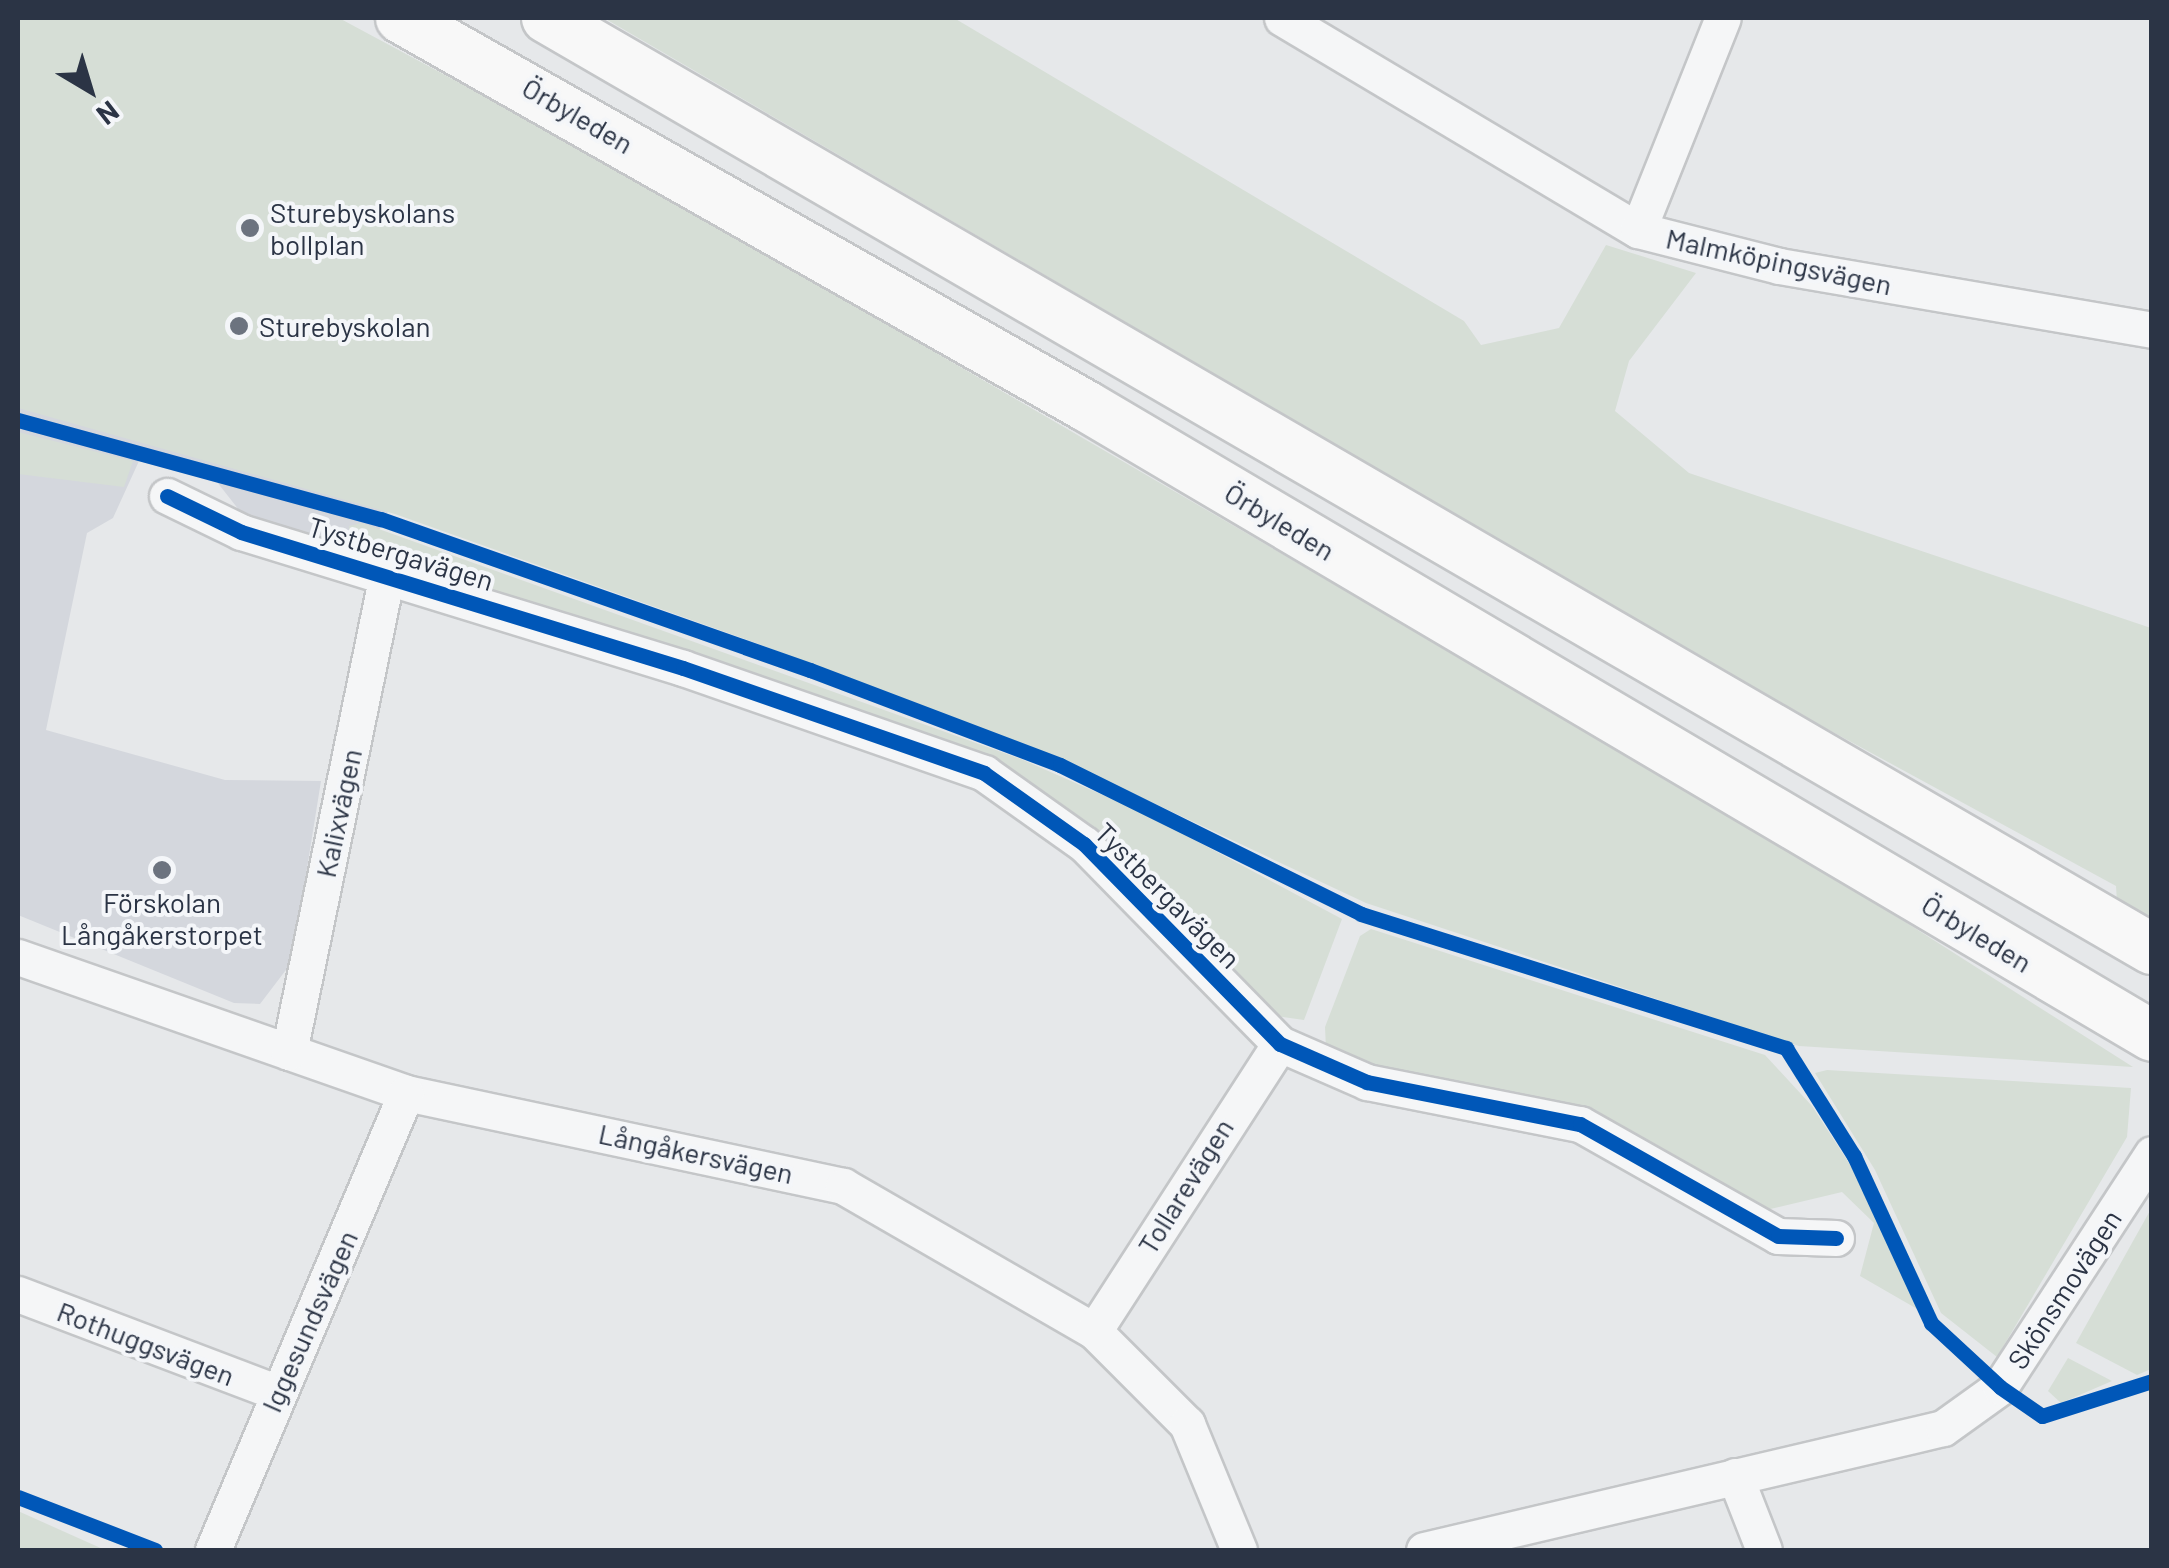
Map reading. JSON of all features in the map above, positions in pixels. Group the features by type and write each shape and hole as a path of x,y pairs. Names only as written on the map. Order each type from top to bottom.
{"main road":[{"name":"Örbyleden","path":"400,18 1086,406 2152,1036"},
{"path":"547,18 2152,948"}],"street":[{"name":"Malmköpingsvägen","path":"1282,18 1638,230 1779,266 2152,330"},
{"path":"1638,230 1723,18"},
{"name":"Tystbergavägen","path":"166,496 241,532 387,573 984,773 1084,844 1280,1044 1368,1082 1580,1124 1778,1236 1836,1238"},
{"name":"Kalixvägen","path":"289,1052 387,573"},
{"name":"Långåkersvägen","path":"18,957 406,1093 842,1186 1094,1332 1187,1424 1239,1550"},
{"name":"Tollarevägen","path":"1094,1332 1280,1044"},
{"name":"Iggesundsvägen","path":"213,1550 274,1391 406,1093"},
{"name":"Skönsmovägen","path":"1424,1550 1943,1428 1976,1410 2000,1387 2152,1154"},
{"name":"Rothuggsvägen","path":"18,1294 274,1391"},
{"path":"1735,1476 1764,1550"}],"shaded area":[{"name":"Sturebyskolan","path":"18,18 415,454 366,558 239,510 217,482 139,461 113,518 87,533 46,730 225,780 321,781 292,962 260,1004 234,1003 18,915"},
{"path":"18,18 339,18 620,169 1800,855 2133,1067 1799,1046 1366,903 1066,762 756,643 395,514 18,408"},
{"path":"604,18 954,18 1464,321 1481,345 1559,328 1606,245 1696,273 1629,361 1615,411 1689,473 2151,628 2151,920 2117,902 2116,886 1763,694"},
{"path":"18,432 133,461 124,487 18,474"},
{"path":"362,523 1021,759 1146,814 1342,919 1304,1020 1276,1016 1064,813 684,652 384,555 350,540 349,526"},
{"path":"1371,929 1765,1055 1812,1106 1873,1200 1919,1310 1860,1276 1874,1223 1842,1192 1766,1210 1326,1049 1325,1027 1360,936"},
{"path":"1827,1070 2131,1088 2127,1137 1997,1357 1941,1313 1875,1170 1815,1073"},
{"path":"2151,1209 2151,1369 2137,1375 2076,1343"},
{"path":"2068,1358 2112,1381 2061,1403 2048,1391"},
{"path":"18,1511 105,1550 18,1550"}],"cycle path":[{"path":"18,420 381,519 810,670 1060,765 1361,914 1786,1048 1854,1156 1931,1323 2000,1387 2042,1416 2152,1381"},
{"path":"167,496 241,532 683,668 984,773 1084,844 1280,1044 1367,1082 1580,1124 1778,1236 1836,1238"},
{"path":"18,1497 155,1550"}],"place":[{"name":"Sturebyskolans bollplan","path":"250,228"},
{"name":"Sturebyskolan","path":"239,326"},
{"name":"Förskolan Långåkerstorpet","path":"162,870"}]}
